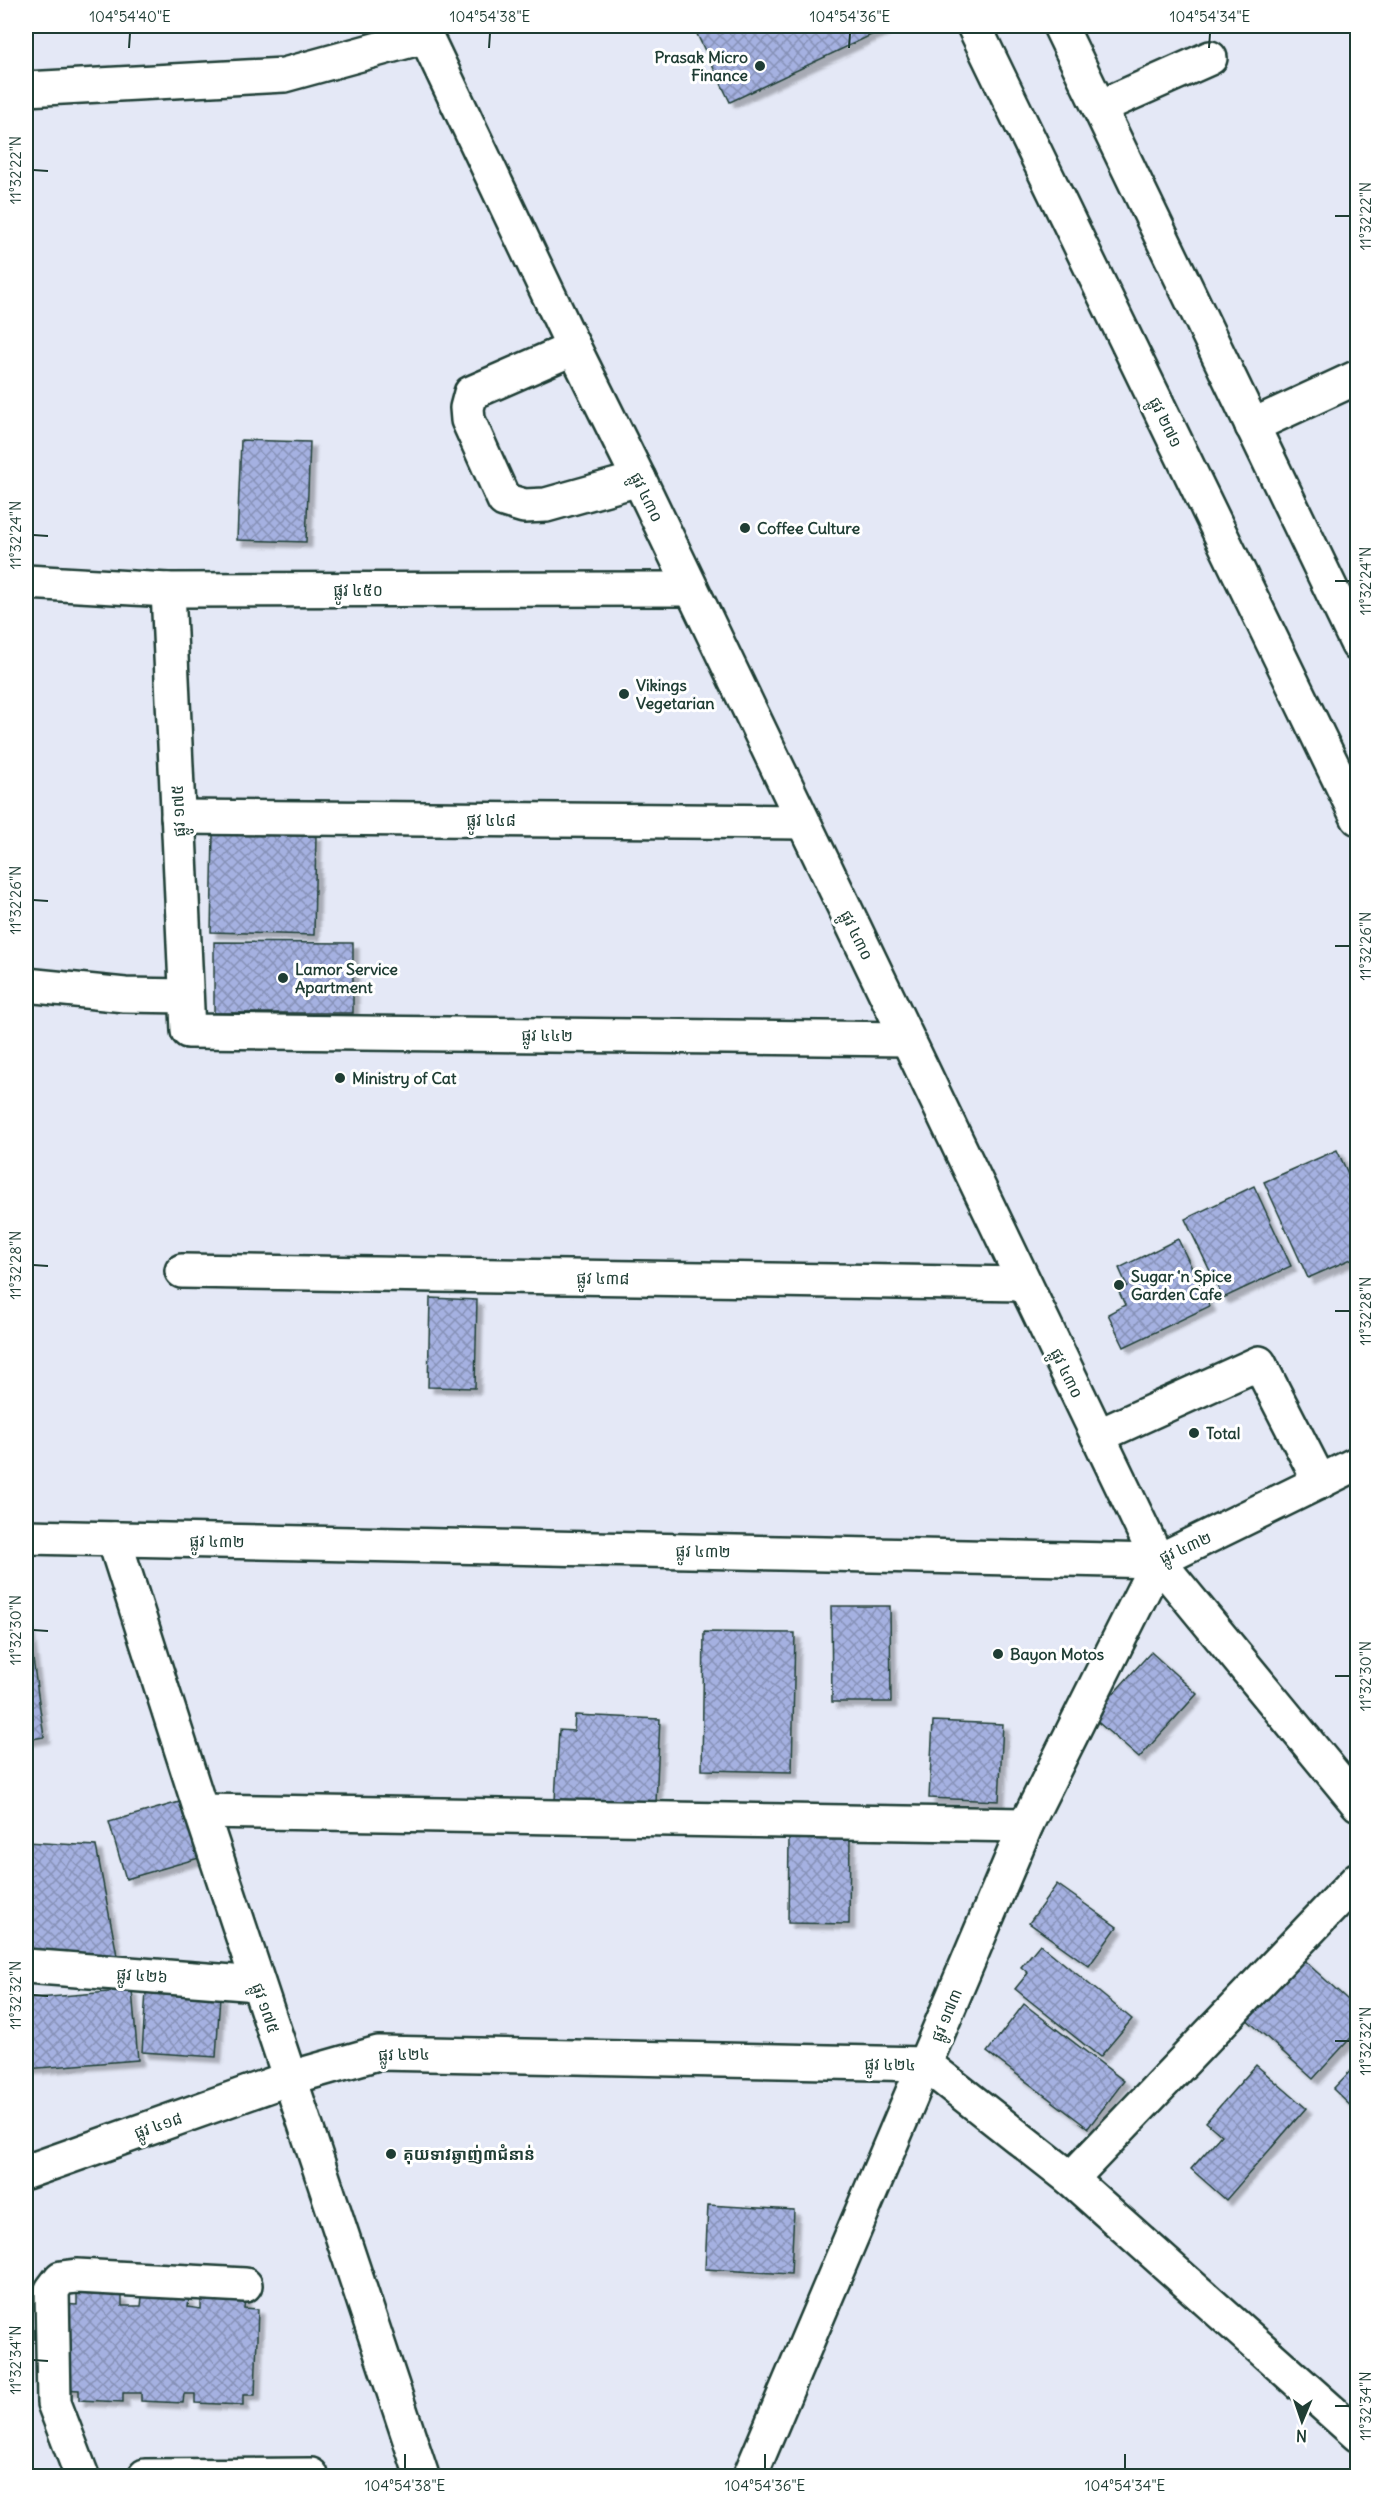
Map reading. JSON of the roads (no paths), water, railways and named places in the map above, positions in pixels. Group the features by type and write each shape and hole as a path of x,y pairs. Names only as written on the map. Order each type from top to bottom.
{"street":[{"name":"ផ្លូវ ២៧១","path":"974,26 1358,818"},
{"path":"1060,26 1358,645"},
{"path":"26,89 284,75 423,31"},
{"name":"ផ្លូវ ៤៣០","path":"423,31 1158,1561 1358,1804"},
{"path":"1100,107 1210,58"},
{"path":"574,348 471,393 467,408 468,420 504,500 524,506 546,505 639,479"},
{"path":"1252,426 1358,377"},
{"name":"ផ្លូវ ៤៥០","path":"26,582 168,590 691,589"},
{"name":"ផ្លូវ ១៧៥","path":"168,590 188,1031"},
{"name":"ផ្លូវ ៤៤៨","path":"178,817 803,822"},
{"path":"26,985 125,995 186,996"},
{"name":"ផ្លូវ ៤៤២","path":"188,1031 907,1039"},
{"name":"ផ្លូវ ៤៣៨","path":"182,1271 1024,1284"},
{"path":"1098,1436 1259,1363 1320,1482"},
{"name":"ផ្លូវ ៤៣២","path":"26,1537 1158,1561 1358,1463"},
{"name":"ផ្លូវ ១៧៥","path":"114,1539 201,1811 422,2476"},
{"name":"ផ្លូវ ១៧៣","path":"750,2476 1026,1826 1158,1561"},
{"path":"201,1811 1026,1826"},
{"path":"1071,2179 1358,1879"},
{"name":"ផ្លូវ ៤២៦","path":"26,1966 258,1984"},
{"name":"ផ្លូវ ៤២៤","path":"290,2078 378,2053 925,2064 1071,2179 1358,2435"},
{"name":"ផ្លូវ ៤១៨","path":"26,2172 290,2078"},
{"path":"82,2476 54,2403 52,2290 61,2278 77,2276 245,2285"},
{"path":"145,2476 311,2475"}],"place":[{"name":"Prasak Micro Finance","path":"760,66"},
{"name":"Coffee Culture","path":"745,528"},
{"name":"Vikings Vegetarian","path":"624,694"},
{"name":"Lamor Service Apartment","path":"283,978"},
{"name":"Ministry of Cat","path":"340,1078"},
{"name":"Sugar 'n Spice Garden Cafe","path":"1119,1285"},
{"name":"Total","path":"1194,1433"},
{"name":"Bayon Motos","path":"998,1654"},
{"name":"គុយទាវឆ្ងាញ់៣ជំនាន់","path":"391,2154"}]}
